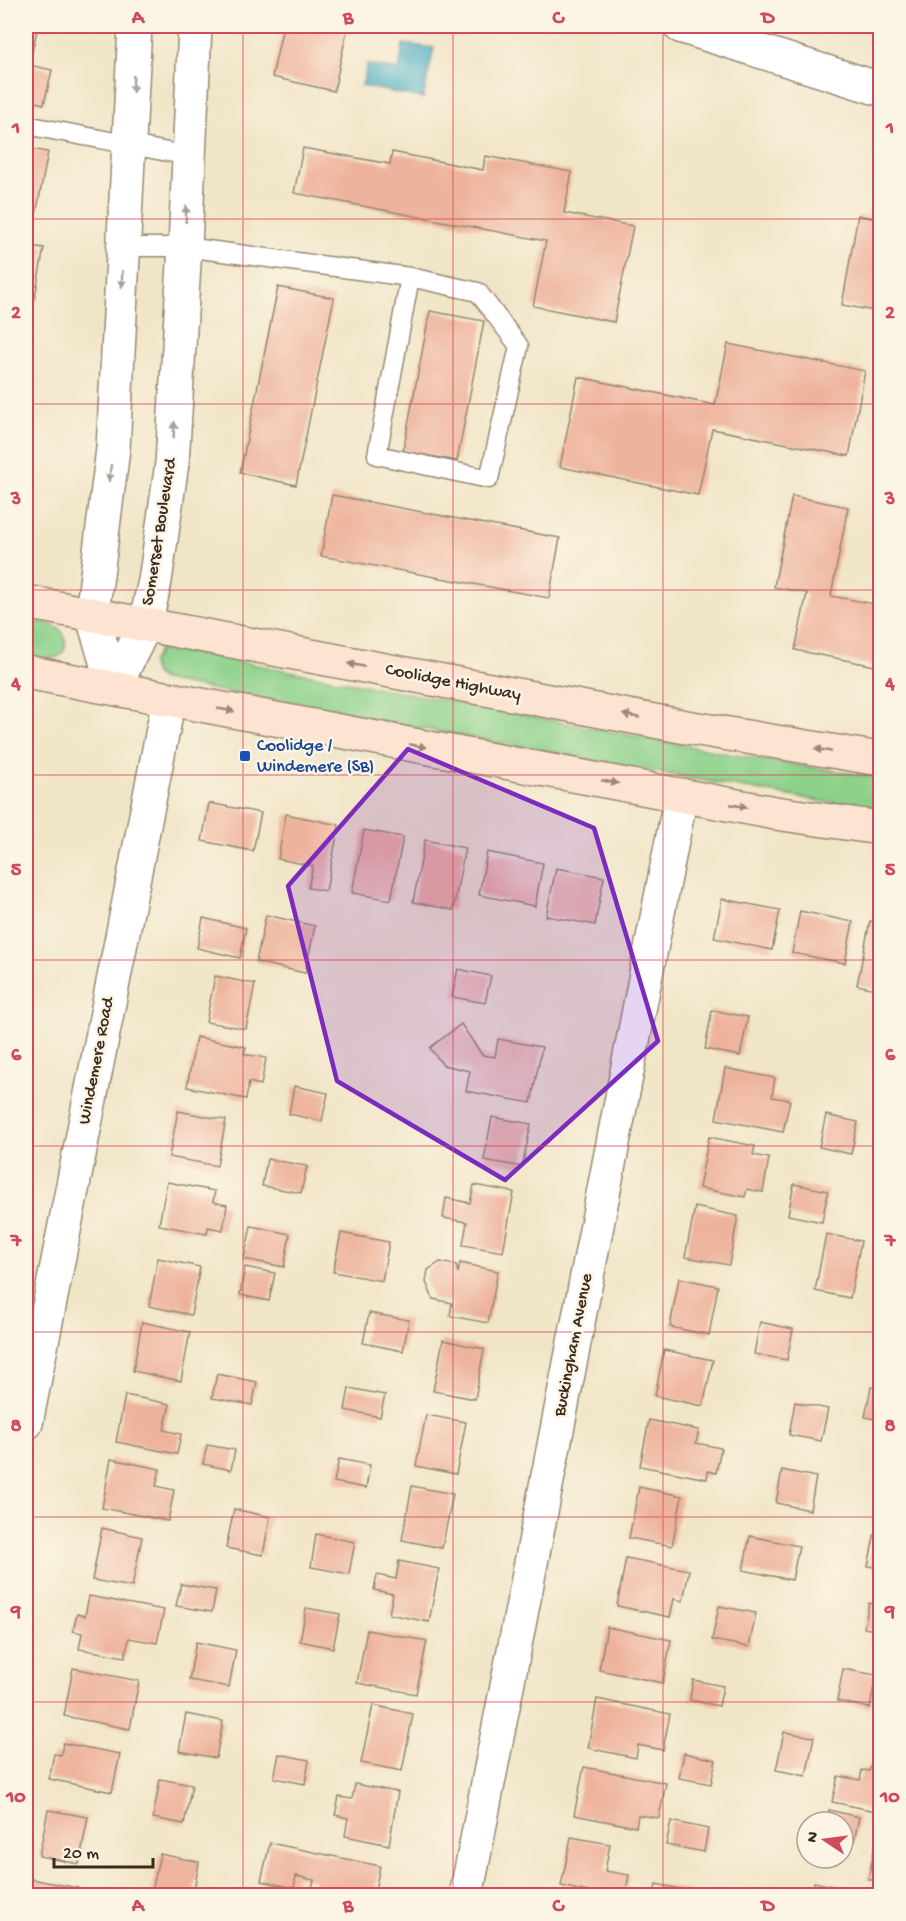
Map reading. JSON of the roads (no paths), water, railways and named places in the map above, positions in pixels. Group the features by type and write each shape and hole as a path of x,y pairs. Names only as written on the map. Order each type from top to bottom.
{"main road":[{"name":"Coolidge Highway","path":"26,602 686,727 880,759"},
{"path":"26,672 775,813 880,828"}],"street":[{"path":"114,688 92,614 113,449 135,26"},
{"name":"Somerset Boulevard","path":"114,688 145,625 155,581 172,463 195,26"},
{"path":"680,26 880,88"},
{"name":"Windemere Road","path":"26,1423 169,699"},
{"name":"Buckingham Avenue","path":"466,1896 681,795"}],"lane":[{"path":"26,125 189,156"},
{"path":"124,247 185,247 410,277 478,292 519,346 489,479 377,455 410,277"}],"water":[{"path":"403,44 434,48 423,98 362,86 367,64 399,70"}],"place":[{"name":"Coolidge / Windemere (SB)","path":"245,756"}]}
